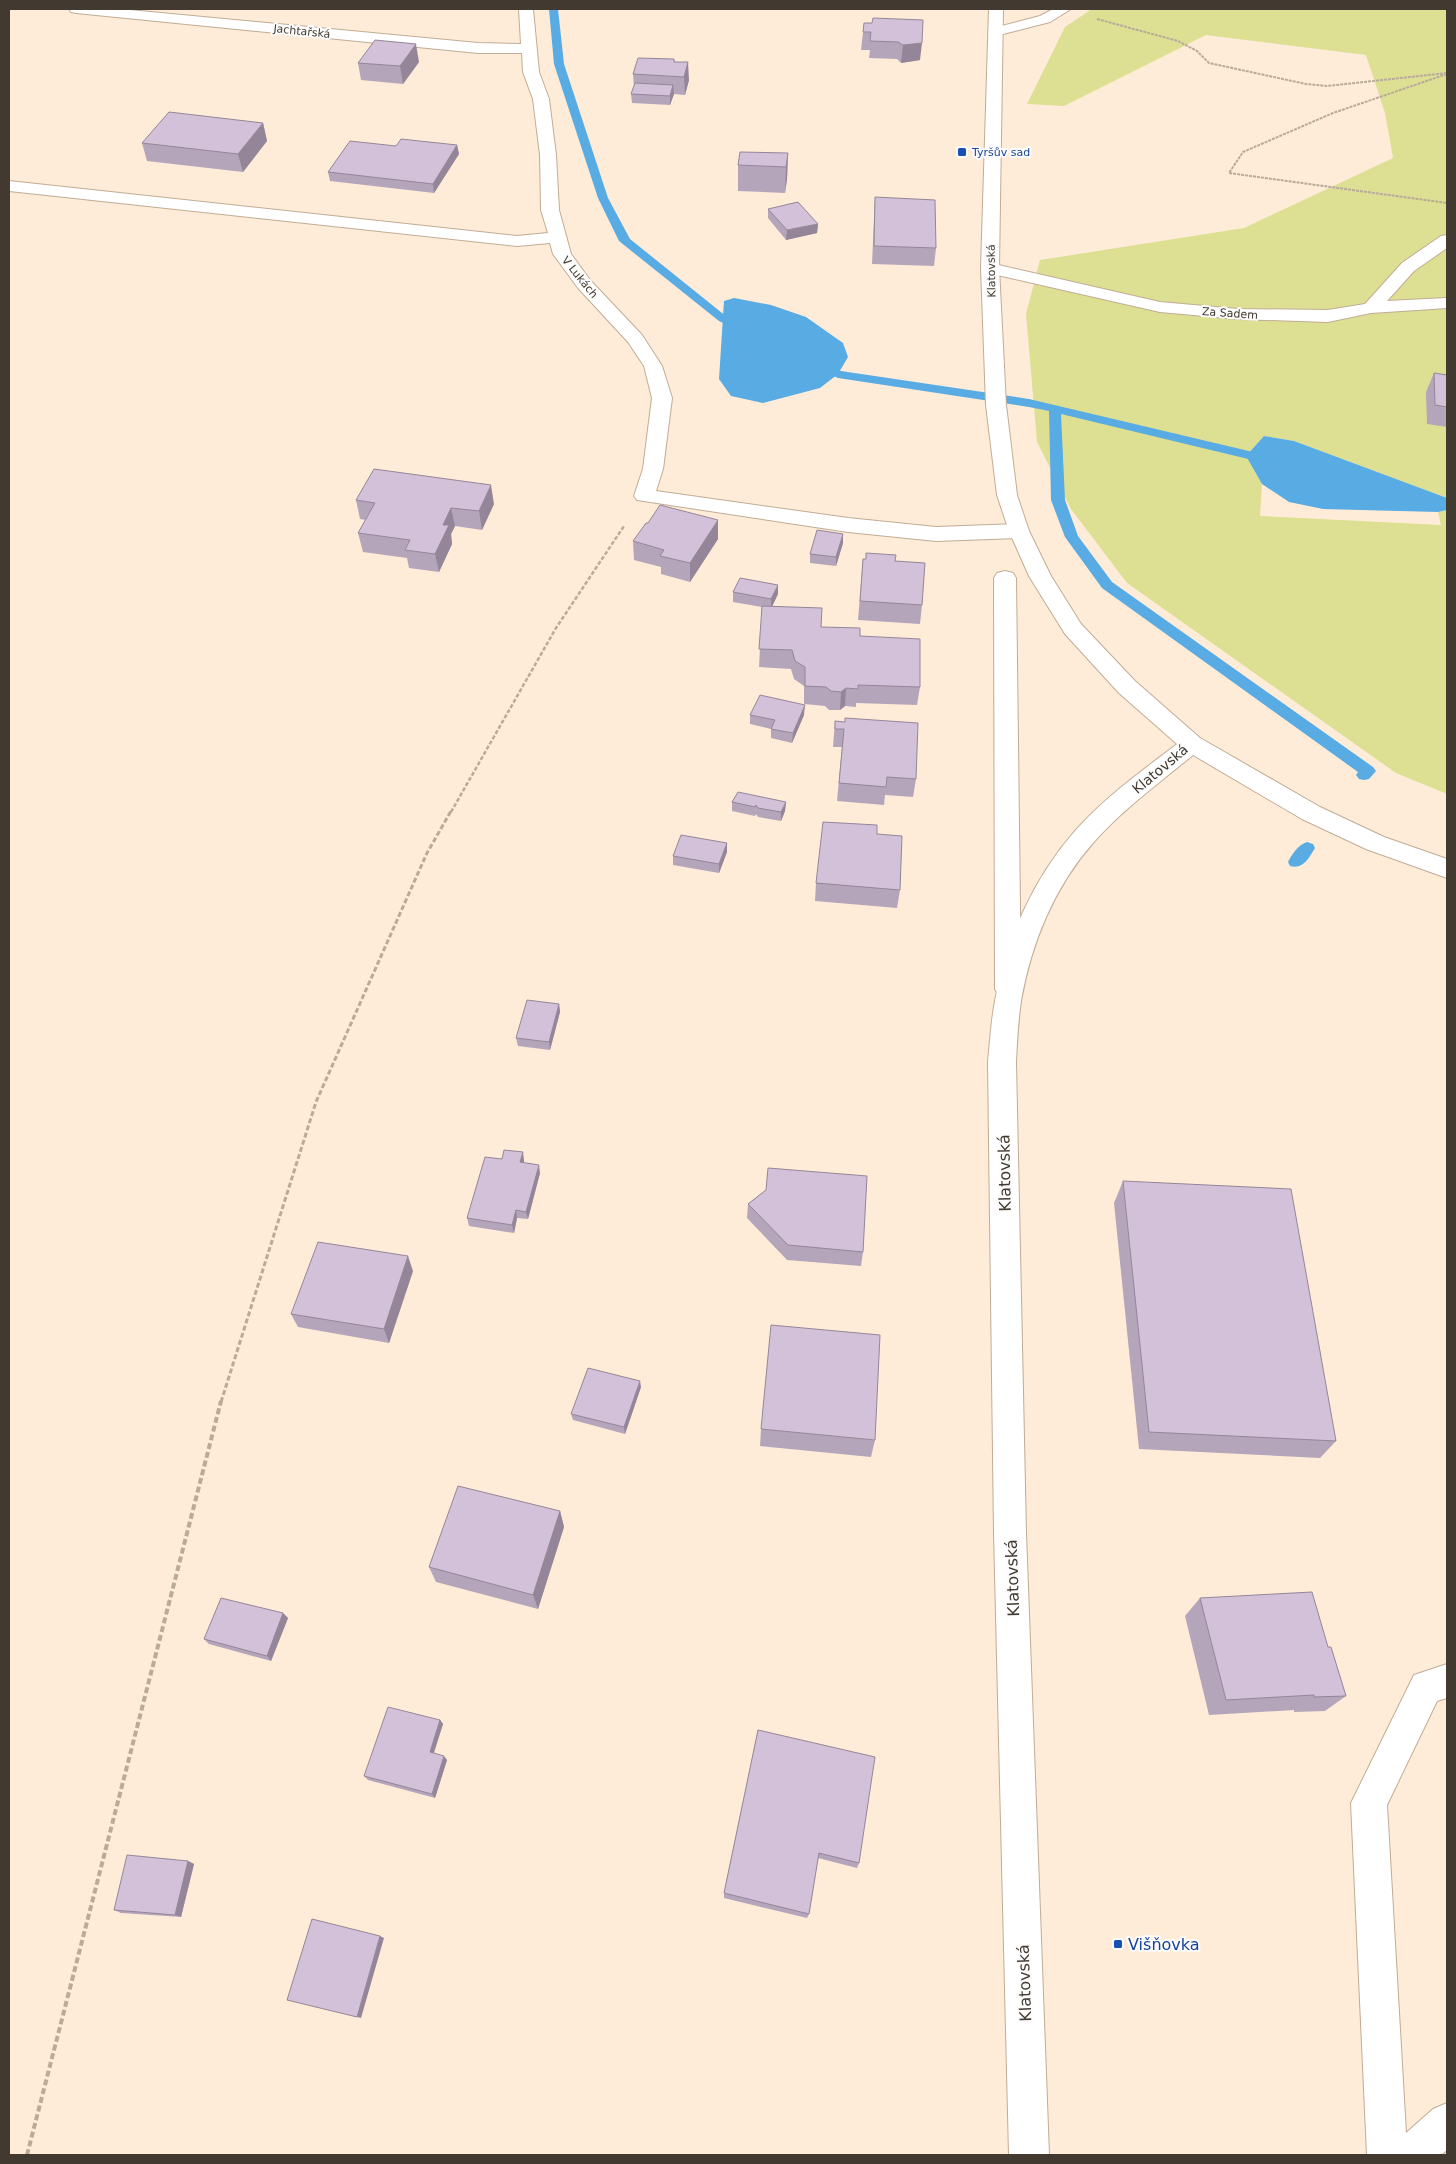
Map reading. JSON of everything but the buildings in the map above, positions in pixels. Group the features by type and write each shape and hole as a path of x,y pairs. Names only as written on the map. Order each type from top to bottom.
{"street":[{"name":"Jachtařská","path":"76,9 478,48 528,49"},
{"name":"V Lukách","path":"526,9 531,72 541,99 548,155 549,201 556,237 562,254 584,284 635,339 653,366 662,398 653,468 644,496"},
{"name":"Klatovská","path":"996,9 990,268 994,382 1007,495 1019,531 1040,576 1074,629 1127,687 1192,744 1122,800 1084,837 1050,883 1027,931 1008,1001"},
{"path":"996,32 1045,20 1064,9"},
{"path":"9,186 516,241 556,237"},
{"path":"1372,308 1408,267 1447,240"},
{"name":"Za Sadem","path":"990,268 1160,307 1296,316 1328,316 1372,308 1447,302"},
{"path":"644,496 848,525 936,534 1019,531"},
{"name":"Klatovská","path":"1005,578 1008,1001 1002,1062 1010,1514 1029,2155"},
{"path":"1192,744 1311,813 1375,843 1447,869"},
{"path":"1388,2155 1369,1803 1426,1687 1447,1681"},
{"path":"1411,2155 1447,2123"}],"path":[{"path":"1095,18 1178,41 1197,51 1209,63 1306,84 1327,86 1447,74"},
{"path":"1447,74 1333,113 1243,152 1229,173 1447,203"},
{"path":"27,2155 216,1418 316,1102 427,853 556,628 644,496"}],"green space":[{"path":"1092,9 1447,9 1447,498 1294,441 1264,436 1246,456 1262,484 1260,516 1441,525 1438,512 1447,510 1447,794 1396,773 1127,583 1071,509 1037,442 1026,314 1040,260 1244,228 1393,158 1385,113 1366,55 1206,35 1064,106 1027,104 1065,27"}],"water":[{"path":"734,298 771,305 806,317 843,343 848,357 838,374 820,388 763,403 731,396 719,379 724,301"},
{"path":"1264,436 1294,441 1447,498 1447,510 1438,512 1323,509 1289,502 1262,484 1246,456"}],"waterway":[{"path":"553,9 559,64 603,198 625,241 723,319 744,329"},
{"path":"817,364 838,374 1029,403 1055,409"},
{"path":"1055,409 1269,460"},
{"path":"1055,409 1058,500 1072,537 1107,585 1368,771 1364,775"},
{"path":"1296,862 1307,848"}],"place":[{"name":"Tyršův sad","path":"962,152"},
{"name":"Višňovka","path":"1118,1944"}]}
